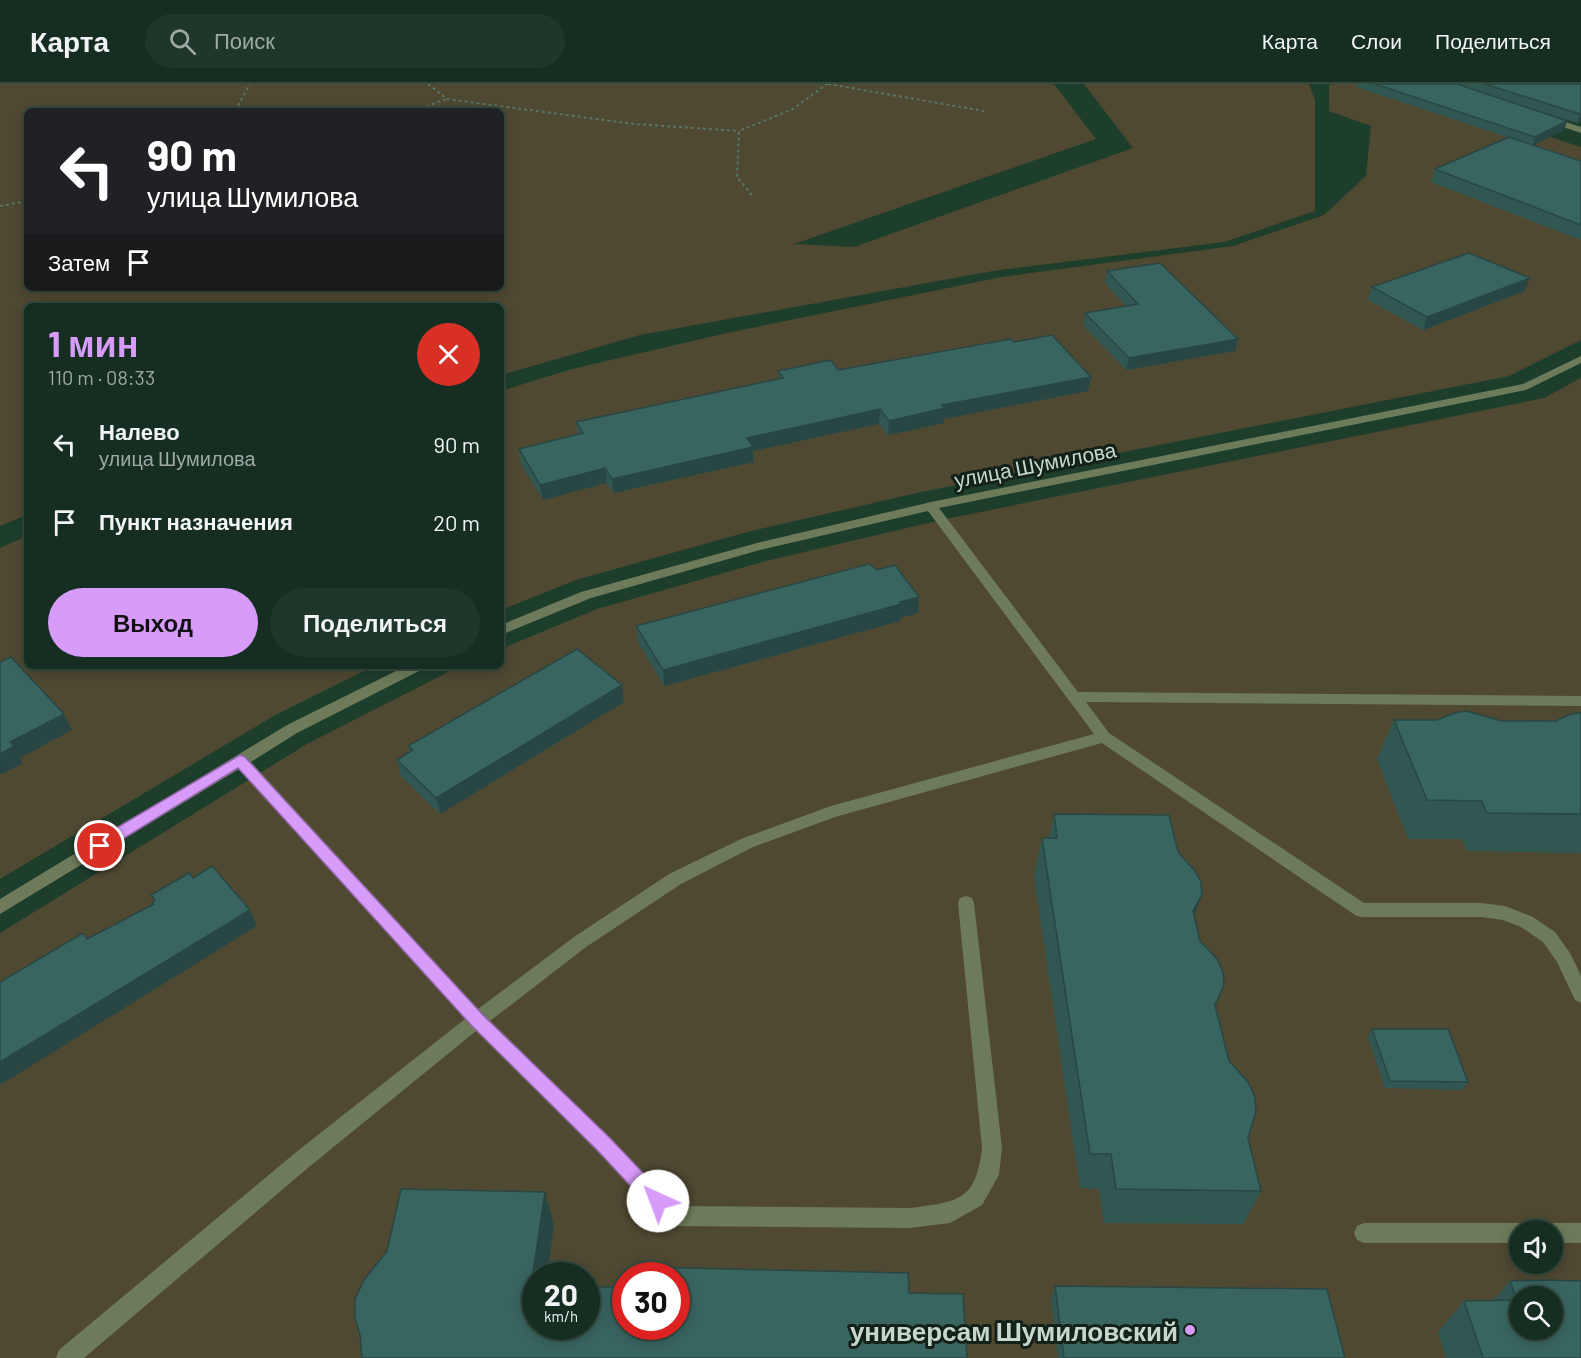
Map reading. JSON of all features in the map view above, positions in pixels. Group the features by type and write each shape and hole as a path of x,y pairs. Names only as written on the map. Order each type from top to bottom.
{"street":[{"path":"1542,117 1580,128"},
{"name":"улица Шумилова","path":"504,629 586,595 757,547 932,506 1526,387 1581,359"},
{"path":"932,506 1104,738 1361,910 1482,910 1505,913 1527,922 1549,937 1564,958 1581,995"},
{"path":"0,907 292,729 412,669"},
{"path":"1073,698 1581,701"},
{"path":"67,1358 302,1160 477,1020 580,942 675,879 747,843 831,812 1104,738"},
{"path":"240,760 477,1020 603,1144 671,1216 910,1218 950,1213 975,1198 989,1175 992,1148 966,903"},
{"path":"1364,1233 1509,1233"},
{"path":"1563,1233 1581,1233"}],"path":[{"path":"237,108 250,84"},
{"path":"428,84 447,99"},
{"path":"423,108 447,99 634,124 739,131 793,109 828,84 984,111"},
{"path":"739,131 737,177 752,195"},
{"path":"0,206 24,202"}],"shaded area":[{"path":"0,84 1054,84 1096,139 794,244 854,247 1133,148 1084,84 1309,84 1315,100 1315,211 1224,242 993,271 640,335 504,374 504,303 24,303 24,516 0,526"},
{"path":"1384,84 1581,147 1581,340 1509,376 921,492 747,532 576,580 504,609 504,390 572,369 727,333 1002,277 1233,246 1324,215 1366,176 1371,126 1329,111 1329,85"},
{"path":"1581,378 1581,1358 0,1358 0,933 307,744 454,669 504,669 504,648 597,609 766,561 941,520 1544,398"},
{"path":"24,537 24,669 368,669 277,714 0,879 0,548"}],"building":[{"path":"1375,84 1457,84 1567,121 1535,137"},
{"path":"1485,84 1581,84 1581,114 1580,114"},
{"path":"1509,137 1581,161 1581,225 1435,169"},
{"path":"1469,253 1530,278 1427,317 1372,287"},
{"path":"1160,263 1238,339 1129,358 1085,313 1138,304 1107,271"},
{"path":"1052,335 1091,377 942,405 945,408 889,421 880,409 747,438 753,447 612,479 605,468 540,485 519,449 583,433 576,422 783,378 778,371 831,360 838,370 1011,339 1014,342"},
{"path":"869,564 877,570 895,565 919,597 663,670 636,626"},
{"path":"577,649 622,685 436,798 397,760 413,750 408,746"},
{"path":"11,657 64,714 10,742 14,746 0,754 0,662"},
{"path":"1466,711 1502,721 1556,721 1571,714 1581,713 1581,814 1487,813 1482,801 1427,800 1394,720 1437,720"},
{"path":"1054,814 1169,815 1178,852 1195,871 1201,882 1202,894 1193,911 1200,941 1217,959 1223,972 1224,985 1215,1005 1229,1061 1248,1082 1255,1097 1256,1112 1248,1138 1261,1191 1116,1189 1111,1154 1090,1154 1042,838 1057,838"},
{"path":"212,866 250,910 0,1062 0,982 83,933 87,939 154,904 152,902 155,900 151,895 189,873 193,878"},
{"path":"1372,1029 1448,1029 1468,1082 1390,1081"},
{"path":"401,1189 545,1192 535,1262 522,1262 522,1340 600,1340 600,1287 612,1287 612,1340 690,1340 690,1268 908,1273 909,1293 963,1294 967,1358 362,1358 360,1335 355,1318 355,1299 364,1280 387,1251"},
{"path":"1510,1281 1581,1281 1581,1358 1483,1358 1464,1301 1509,1300 1509,1340 1563,1340 1563,1286 1512,1286"},
{"name":"универсам Шумиловский","path":"1055,1286 1327,1289 1345,1358 1064,1358"}],"place":[{"name":"универсам Шумиловский","path":"1190,1330"}],"route":[{"path":"100,846 240,760 477,1020 658,1201"}]}
